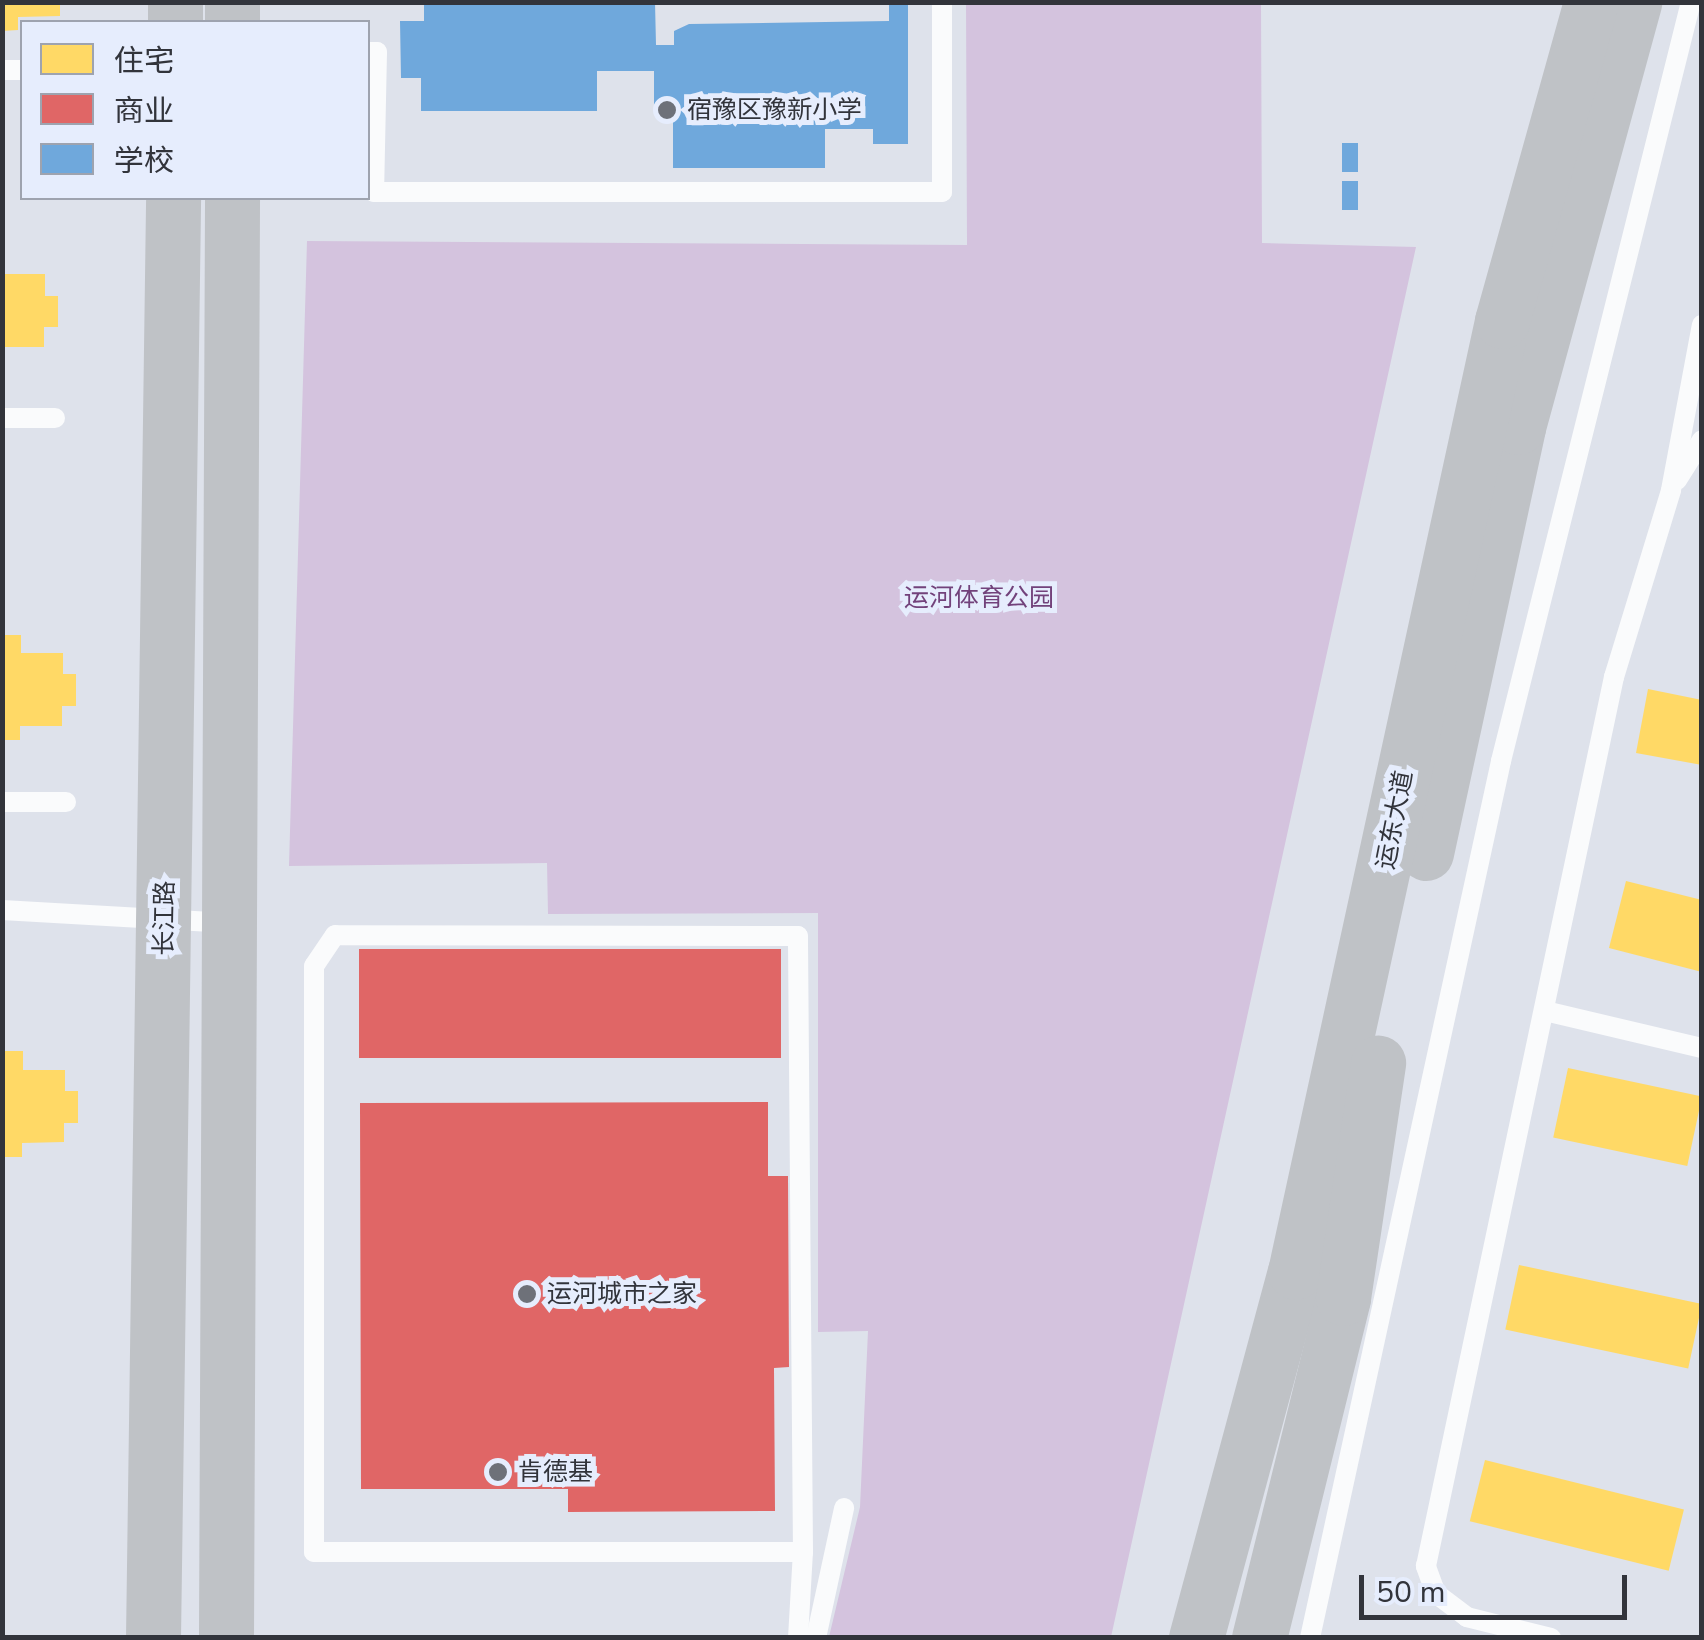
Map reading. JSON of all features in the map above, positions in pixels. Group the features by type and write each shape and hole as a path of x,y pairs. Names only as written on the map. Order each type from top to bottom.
{"main road":[{"name":"运东大道","path":"1196,1638 1295,1272 1502,321 1590,2"},
{"name":"运东大道","path":"1260,1638 1342,1298 1371,1094 1518,427 1634,2"},
{"name":"长江路","path":"153,1638 173,200"},
{"path":"226,1638 232,923 232,200"}],"lane":[{"path":"370,52 377,52 374,192 942,192 942,2"},
{"path":"1310,1638 1501,760 1692,2"},
{"path":"1682,478 1702,325"},
{"path":"2,418 55,418"},
{"path":"1551,1638 1467,1617 1436,1594 1426,1566 1614,677 1682,478 1702,440"},
{"path":"2,802 66,802"},
{"path":"2,910 232,923"},
{"path":"798,1638 802,1552 798,936 335,935 314,966 314,1552 802,1552"},
{"path":"1544,1010 1702,1048"},
{"path":"844,1508 816,1631 802,1590 844,1508"}],"green space":[{"name":"运河体育公园","path":"966,3 1261,3 1262,243 1416,247 1111,1637 829,1637 860,1507 868,1331 818,1332 818,913 548,914 547,863 289,866 307,241 967,245"}],"building: 住宅":[{"path":"2,2 60,2 60,16 18,17 18,30 2,31"},
{"path":"2,274 45,274 45,296 58,296 58,327 44,327 44,347 2,347"},
{"path":"2,635 21,635 21,653 63,653 63,674 76,674 76,706 62,706 62,726 20,726 20,740 2,740"},
{"path":"1648,689 1702,700 1702,765 1636,753"},
{"path":"1626,881 1702,900 1702,972 1609,948"},
{"path":"2,1051 23,1051 23,1070 65,1070 65,1091 78,1091 78,1123 64,1123 64,1142 22,1143 22,1157 2,1157"},
{"path":"1568,1068 1702,1096 1687,1166 1553,1137"},
{"path":"1519,1265 1702,1304 1688,1368 1505,1330"},
{"path":"1485,1460 1684,1510 1669,1571 1470,1521"}],"building: 商业":[{"path":"359,949 781,949 781,1058 359,1058"},
{"path":"768,1102 768,1176 788,1176 789,1367 774,1368 775,1511 568,1512 568,1489 361,1489 360,1103"}],"building: 学校":[{"path":"424,2 655,2 656,45 674,45 674,31 689,24 889,21 889,2 908,2 908,144 873,144 873,129 825,129 825,168 673,168 673,113 654,113 654,71 597,71 597,111 421,111 421,78 401,78 400,21 424,21"},
{"path":"1342,143 1358,143 1358,172 1342,172"},
{"path":"1342,181 1358,181 1358,210 1342,210"}],"place":[{"name":"宿豫区豫新小学","path":"667,110"},
{"name":"运河城市之家","path":"527,1294"},
{"name":"肯德基","path":"498,1472"}]}
